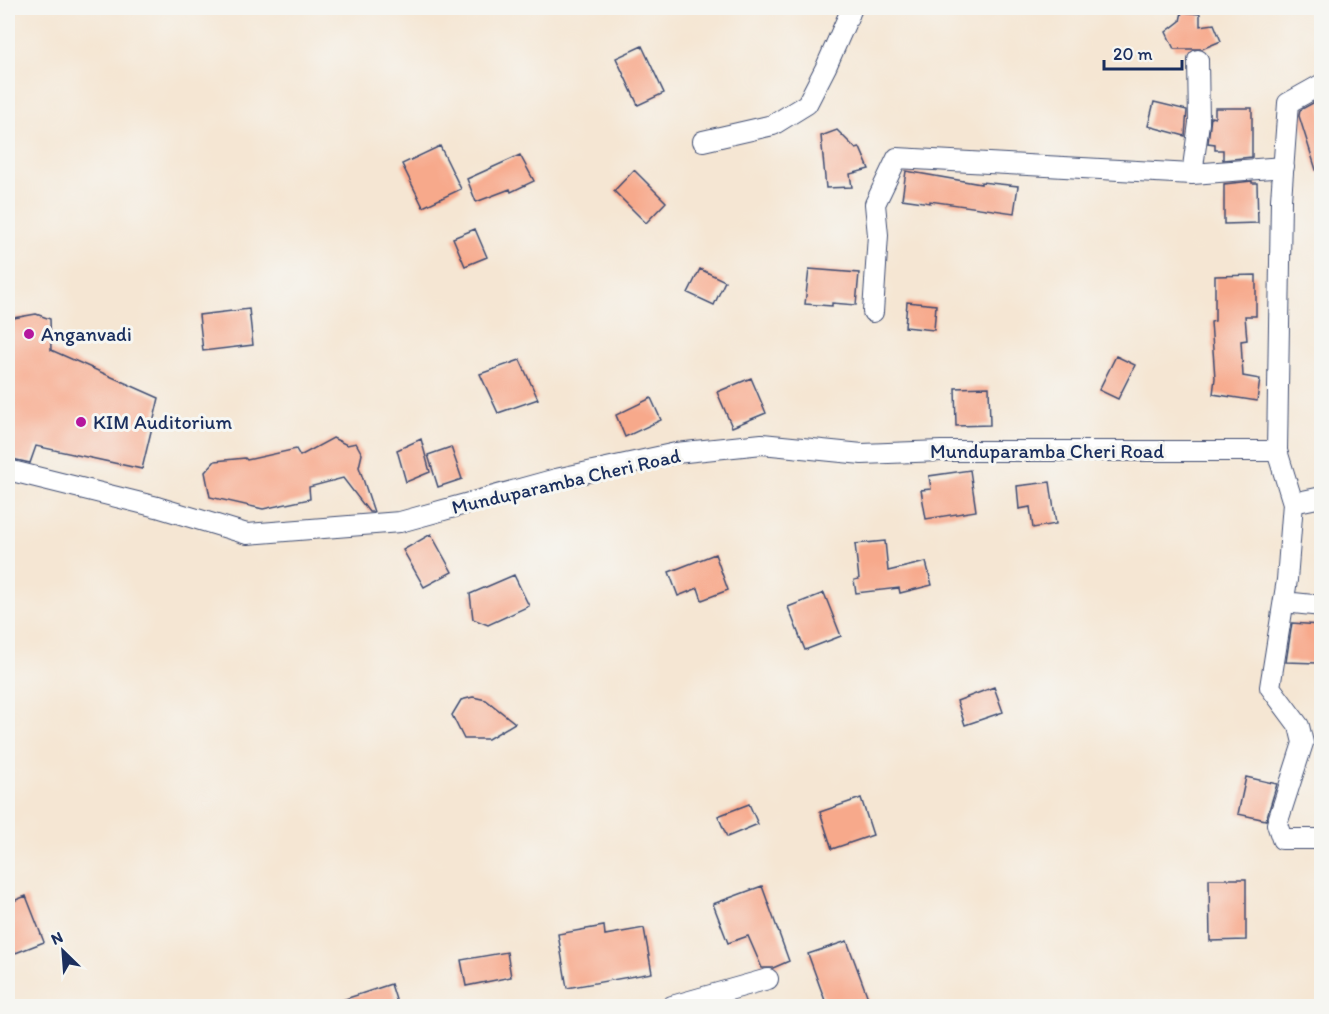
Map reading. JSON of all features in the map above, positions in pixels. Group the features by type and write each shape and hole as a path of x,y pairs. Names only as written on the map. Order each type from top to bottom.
{"street":[{"path":"704,141 773,125 807,104 852,8"},
{"path":"1192,174 1199,123 1198,60"},
{"path":"1322,84 1288,103 1281,200 1277,451 1293,503 1284,602 1270,687 1299,726 1303,743 1277,824 1282,839 1322,839"},
{"path":"873,312 878,235 875,204 897,158 1192,174 1284,167"},
{"name":"Munduparamba Cheri Road","path":"8,470 157,507 247,534 400,522 556,479 676,453 762,444 862,454 941,451 1277,451"},
{"path":"1293,503 1322,497"},
{"path":"1284,602 1322,606"},
{"path":"672,1006 768,979"}],"building":[{"path":"1182,12 1200,14 1200,26 1214,24 1221,41 1202,49 1174,49 1166,32 1180,21"},
{"path":"642,46 664,93 638,105 616,58"},
{"path":"1322,98 1322,172 1317,173 1299,116 1300,110"},
{"path":"1154,102 1187,110 1185,136 1148,126"},
{"path":"1215,108 1252,108 1252,157 1223,160 1223,150 1215,150 1215,144 1208,143 1211,117 1215,118"},
{"path":"837,130 856,149 860,148 869,169 850,174 852,187 826,188 821,136"},
{"path":"440,146 461,189 423,207 402,164"},
{"path":"520,155 534,181 511,192 510,189 476,202 467,179"},
{"path":"634,170 666,202 646,223 614,191"},
{"path":"906,171 981,184 981,182 1018,186 1014,213 902,199"},
{"path":"1252,181 1252,183 1257,183 1258,223 1224,224 1224,184"},
{"path":"475,229 487,257 465,266 453,238"},
{"path":"700,269 725,281 714,305 688,293"},
{"path":"809,269 859,273 856,305 805,304"},
{"path":"1256,275 1256,316 1245,316 1247,340 1241,341 1243,376 1260,379 1257,401 1213,394 1215,378 1211,322 1215,321 1215,276"},
{"path":"907,302 936,305 934,330 905,327"},
{"path":"249,309 253,345 203,351 199,315"},
{"name":"KIM Auditorium","path":"36,314 50,319 51,350 159,398 142,469 36,446 30,463 8,458 8,319"},
{"path":"1116,356 1135,365 1118,399 1099,390"},
{"path":"520,360 538,399 498,413 480,374"},
{"path":"751,378 766,413 732,427 717,392"},
{"path":"989,387 990,425 956,426 955,388"},
{"path":"651,398 661,420 625,437 616,415"},
{"path":"333,438 347,445 356,443 362,454 359,467 374,512 369,512 343,478 309,487 310,499 263,509 210,497 205,472 215,461 245,458 247,460 296,449 300,456"},
{"path":"421,439 430,472 406,482 397,450"},
{"path":"451,447 462,479 438,487 428,455"},
{"path":"970,470 976,511 926,519 921,490 931,489 929,476"},
{"path":"1050,482 1056,524 1033,528 1030,507 1019,509 1017,486"},
{"path":"431,534 452,572 424,587 403,550"},
{"path":"885,541 888,571 926,562 932,585 900,593 899,588 856,593 854,580 859,579 855,544"},
{"path":"715,554 728,590 702,600 698,588 678,596 669,572"},
{"path":"514,575 529,606 488,625 473,619 470,594"},
{"path":"824,593 841,636 805,650 788,607"},
{"path":"1292,623 1319,625 1317,663 1286,662"},
{"path":"994,687 1003,712 965,725 957,701"},
{"path":"473,697 486,700 515,723 488,739 464,739 452,715 461,700"},
{"path":"1246,777 1277,784 1266,820 1238,814"},
{"path":"861,798 873,835 832,849 820,812"},
{"path":"749,804 758,824 727,837 718,816"},
{"path":"1209,879 1246,879 1246,940 1210,941"},
{"path":"762,886 789,961 773,968 762,968 748,936 728,943 713,904"},
{"path":"26,896 44,942 13,954 8,938 8,903"},
{"path":"604,926 605,935 644,928 652,973 567,988 558,934"},
{"path":"847,941 871,1006 827,1006 808,954"},
{"path":"507,952 511,977 466,986 461,960"},
{"path":"391,984 398,1006 336,1006 336,1002"}],"place":[{"name":"Anganvadi","path":"29,334"},
{"name":"KIM Auditorium","path":"81,422"}]}
